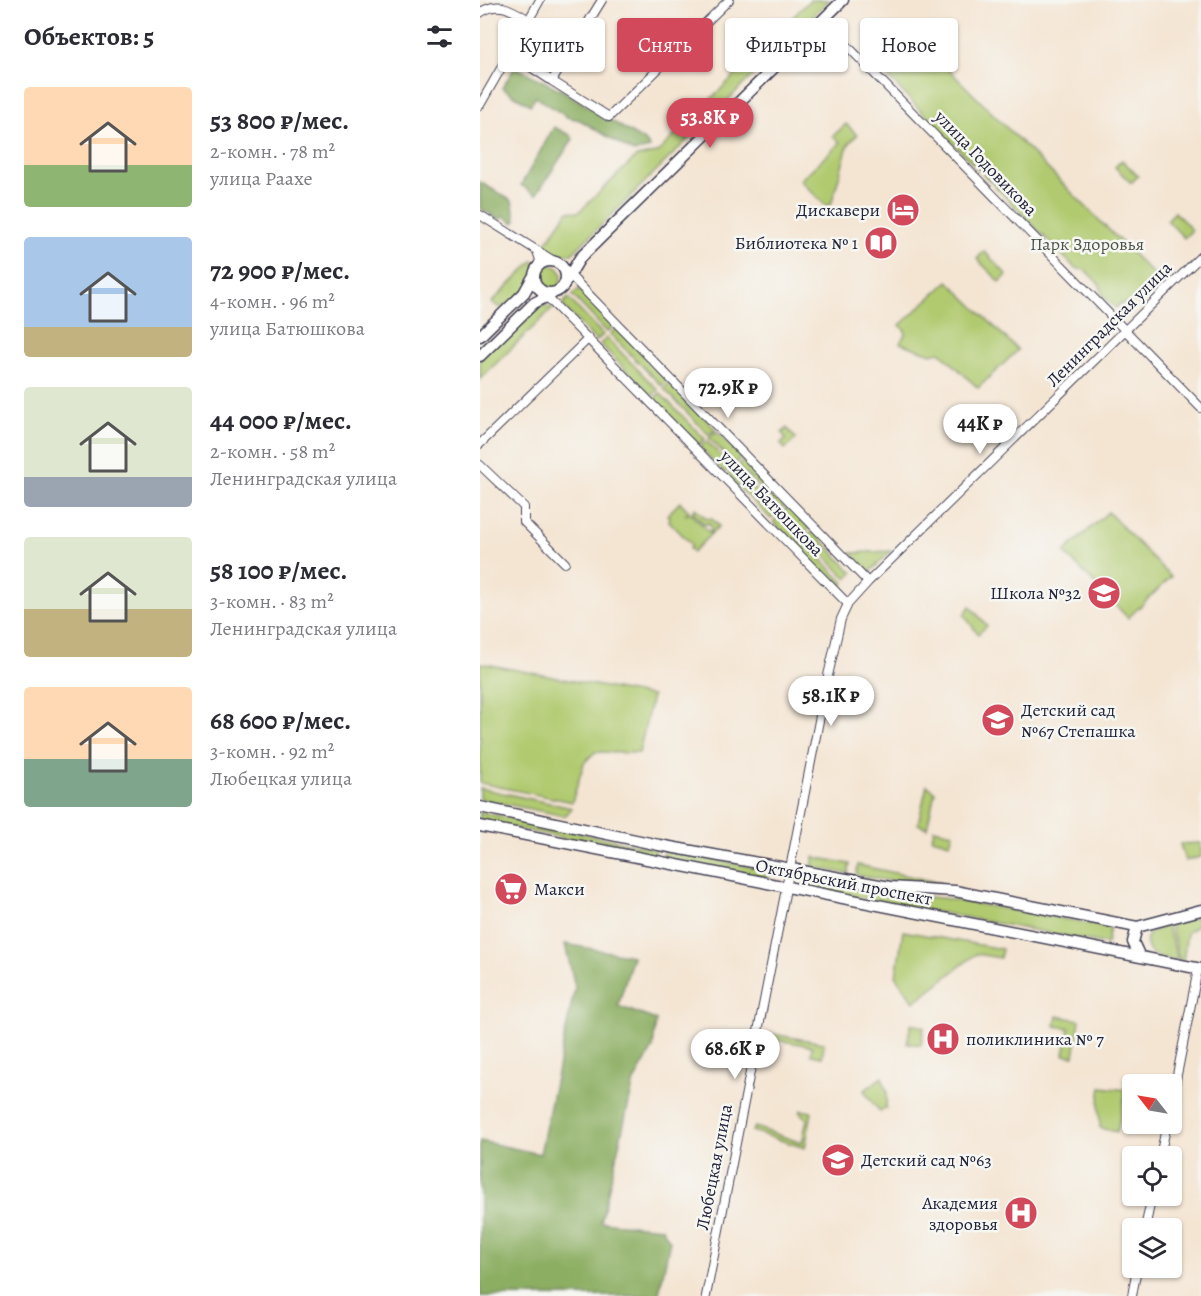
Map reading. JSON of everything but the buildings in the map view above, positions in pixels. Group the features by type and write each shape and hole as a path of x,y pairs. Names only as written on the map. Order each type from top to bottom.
{"main road":[{"path":"824,18 843,0"},
{"path":"564,272 769,72"},
{"path":"480,356 534,303 547,293 563,287 564,272 569,264 580,258"},
{"path":"480,336 524,293 535,271 546,262 564,272"},
{"path":"535,271 535,283 547,293"},
{"name":"Октябрьский проспект","path":"480,807 890,888 955,891 1137,927 1201,910"},
{"name":"Октябрьский проспект","path":"480,826 1200,969"},
{"path":"655,861 661,851 659,844"},
{"path":"1137,927 1133,942 1140,957"}],"street":[{"path":"530,18 540,0"},
{"path":"552,81 602,0"},
{"path":"538,72 609,117 729,0"},
{"path":"480,13 490,5 498,3 525,18"},
{"name":"улица Годовикова","path":"848,46 1201,408"},
{"path":"480,105 498,72"},
{"name":"улица Батюшкова","path":"480,215 537,251 564,272 868,582"},
{"path":"535,271 540,260 537,251"},
{"name":"Ленинградская улица","path":"790,868 827,680 841,620 848,604 1201,256"},
{"name":"улица Батюшкова","path":"547,293 848,604"},
{"path":"480,444 589,338"},
{"path":"480,465 524,507 524,522 565,563"},
{"name":"Любецкая улица","path":"706,1296 790,868"},
{"path":"1178,1074 1200,969"},
{"path":"1132,1296 1135,1278"}],"green space":[{"path":"810,0 829,0 811,18 792,18"},
{"path":"512,72 525,72 563,91 646,142 650,148 633,152 580,120 567,117 536,97 530,105 502,88"},
{"path":"738,72 756,72 572,254 559,255 544,246 568,211 579,212 636,157 657,153"},
{"name":"Парк Здоровья","path":"951,72 1157,278 1132,302 1120,304 1116,308 1103,296 1100,285 1085,270 1075,268 884,73"},
{"path":"846,124 857,135 848,145 831,205 825,205 800,180 840,143 833,136"},
{"path":"554,127 573,139 536,195 521,185"},
{"path":"1122,160 1138,176 1131,183 1115,167"},
{"path":"480,182 512,201 516,220 514,223 503,216 500,220 480,208"},
{"path":"1175,212 1192,230 1184,238 1167,220"},
{"path":"984,251 1007,275 1000,282 977,259"},
{"path":"533,261 539,266 531,283 518,300 499,308 492,302"},
{"path":"550,265 555,266 561,272 561,282 555,288 550,289 545,288 539,282 538,277 539,272 545,266"},
{"path":"948,281 1018,350 978,388 940,352 931,354 900,343 906,332 900,325"},
{"path":"579,289 614,326 607,332 572,295"},
{"path":"568,298 603,335 596,341 562,305"},
{"path":"533,302 553,308 480,379 480,355"},
{"path":"617,328 668,379 662,386 610,334"},
{"path":"607,338 658,390 652,396 600,344"},
{"path":"670,382 715,429 709,435 664,389"},
{"path":"660,393 705,439 699,445 654,399"},
{"path":"787,428 796,439 785,449 781,444 786,439 782,433"},
{"path":"716,431 742,457 735,464 709,438"},
{"path":"707,441 732,467 725,473 700,448"},
{"path":"744,460 787,503 780,510 738,466"},
{"path":"734,469 777,513 771,519 727,476"},
{"path":"680,502 689,511 685,515 690,513 711,534 693,552 689,548 692,545 668,520 670,518 667,515"},
{"path":"789,506 810,528 804,534 783,512"},
{"path":"695,508 719,526 712,533 710,530 712,528 708,523 705,525 692,512"},
{"path":"1108,512 1171,577 1128,618 1064,552"},
{"path":"779,516 800,537 794,543 773,522"},
{"path":"813,531 853,573 847,579 807,537"},
{"path":"803,540 844,583 838,589 797,546"},
{"path":"891,551 870,572 851,553"},
{"path":"970,606 987,626 978,634 964,615"},
{"path":"480,663 652,696 639,753 595,752 584,763 572,802 480,783"},
{"path":"927,785 935,792 927,828 918,824"},
{"path":"480,788 572,808 565,816 480,799"},
{"path":"480,812 655,849 656,852 653,856 480,821"},
{"path":"934,829 953,833 950,843 932,838"},
{"path":"1201,843 1201,857 1185,861 1180,844"},
{"path":"664,851 770,870 769,878 662,858"},
{"path":"814,857 850,864 848,874 812,867"},
{"path":"858,865 941,883 889,881 856,875"},
{"path":"812,880 890,894 942,898 1110,927 1107,944 810,888"},
{"path":"1195,917 1198,925 1187,933 1183,961 1180,961 1170,925"},
{"path":"1167,926 1178,960 1156,956 1148,948 1148,935 1154,930"},
{"path":"903,931 1002,949 1000,958 976,954 914,1002 896,977"},
{"path":"565,944 633,956 618,1006 656,1020 653,1048 634,1081 601,1222 662,1228 670,1241 659,1293 655,1296 480,1296 480,1141 540,1154 575,987"},
{"path":"1057,1016 1080,1020 1074,1056 1064,1055 1069,1028 1055,1026"},
{"path":"911,1024 924,1027 921,1045 907,1043"},
{"path":"772,1034 824,1043 822,1057 811,1055 812,1046 771,1039"},
{"path":"882,1077 887,1092 886,1108 880,1112 864,1091"},
{"path":"1101,1087 1122,1090 1122,1109 1117,1132 1100,1128"},
{"path":"801,1110 812,1112 805,1148 752,1131 755,1127 802,1143 807,1119 800,1113"}],"place":[{"name":"Дискавери","path":"903,210"},
{"name":"Библиотека № 1","path":"881,243"},
{"name":"Школа №32","path":"1104,593"},
{"name":"Детский сад №67 Степашка","path":"998,720"},
{"name":"Макси","path":"511,889"},
{"name":"поликлиника № 7","path":"943,1039"},
{"name":"Детский сад №63","path":"838,1160"},
{"name":"Академия здоровья","path":"1021,1213"}]}
